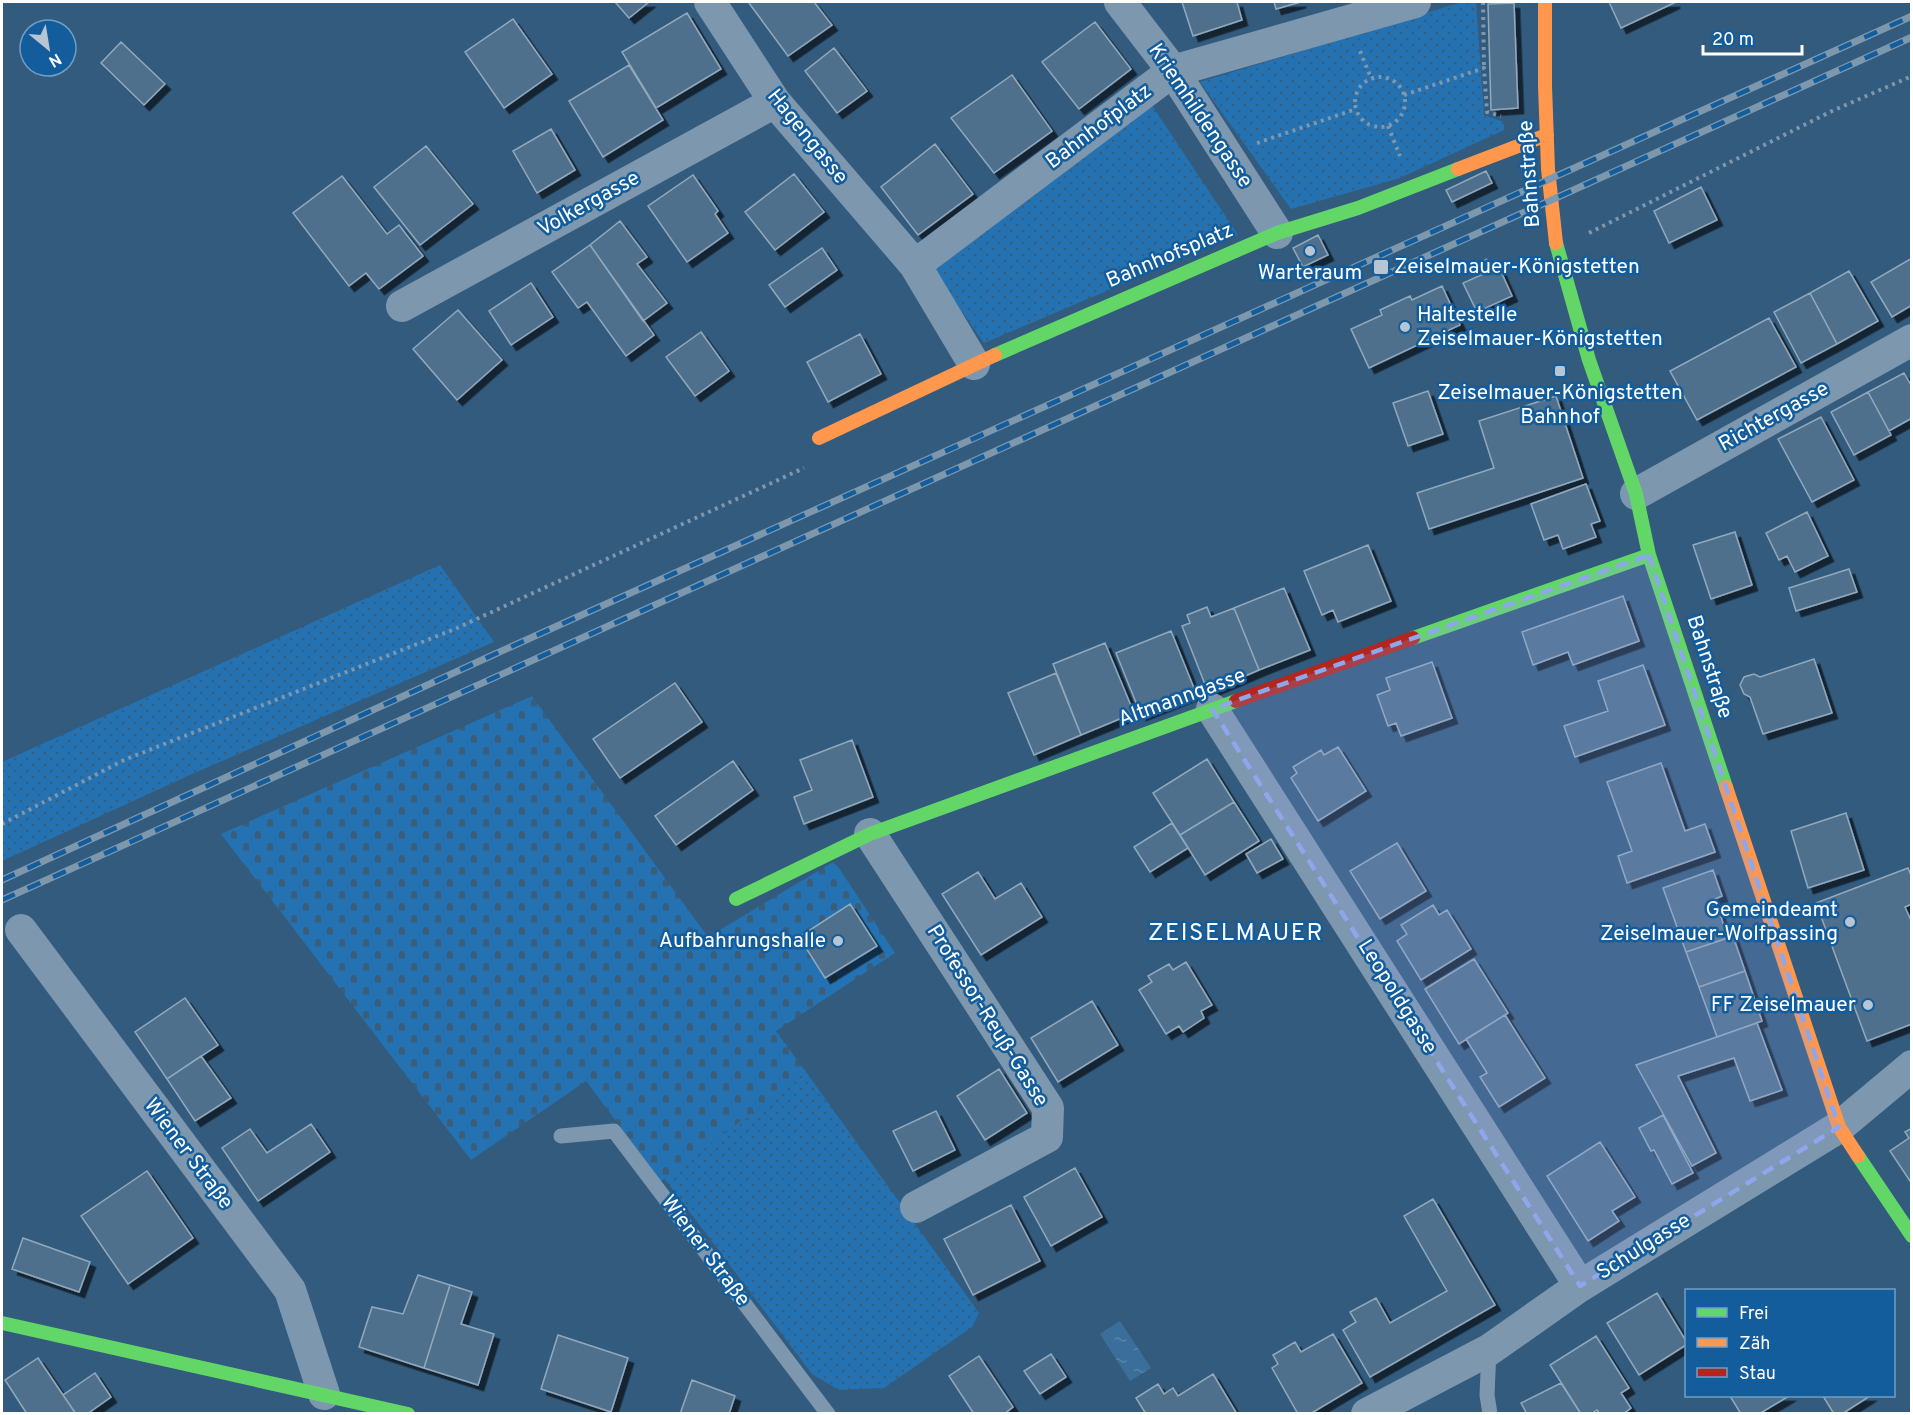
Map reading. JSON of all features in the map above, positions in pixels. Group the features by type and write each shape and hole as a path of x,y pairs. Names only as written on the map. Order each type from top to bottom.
{"street":[{"name":"Hagengasse","path":"710,2 775,102 915,265"},
{"name":"Kriemhildengasse","path":"1120,2 1173,71 1277,233"},
{"name":"Bahnhofplatz","path":"915,265 1173,71 1415,2"},
{"name":"Bahnstraße","path":"1545,2 1547,135 1550,190 1557,249 1589,360 1636,494 1649,555 1839,1127 1911,1236"},
{"name":"Volkergasse","path":"402,306 775,102"},
{"name":"Bahnhofsplatz","path":"819,438 974,364 1277,233 1358,208 1547,135"},
{"path":"915,265 974,364"},
{"name":"Richtergasse","path":"1636,494 1911,340"},
{"name":"Altmanngasse","path":"736,899 870,834 1212,709 1649,555"},
{"name":"Leopoldgasse","path":"1212,709 1580,1286"},
{"name":"Professor-Reuß-Gasse","path":"870,834 1048,1108 1047,1137 916,1207"},
{"name":"Wiener Straße","path":"21,930 290,1290 324,1394"},
{"name":"Schulgasse","path":"1367,1413 1489,1350 1580,1286 1839,1127 1911,1066"},
{"path":"2,1323 408,1413"}],"lane":[{"name":"Wiener Straße","path":"561,1136 614,1131 828,1413"},
{"path":"1489,1350 1487,1395 1490,1413"}],"path":[{"path":"1483,2 1487,112 1506,117 1520,145"},
{"path":"1404,95 1484,68"},
{"path":"1557,249 1832,111 1911,76"},
{"path":"1371,78 1389,79 1401,88 1404,95 1405,102 1400,117 1388,126 1372,125 1359,116 1356,109 1357,93 1361,86 1371,78"},
{"path":"1227,153 1356,109"},
{"path":"1485,260 1492,270"},
{"path":"2,824 124,760 455,629 807,466 819,438"}],"highlighted area":[{"path":"1649,555 1839,1127 1580,1286 1212,709"}],"green space":[{"path":"1462,2 1476,2 1484,115 1504,122 1504,130 1400,178 1291,209 1200,82"},
{"path":"1151,104 1238,235 984,343 931,268"},
{"path":"440,565 494,642 190,775 2,861 2,762"},
{"path":"532,696 708,937 833,862 895,953 776,1031 806,1072 661,1181 586,1081 471,1160 221,834"},
{"path":"806,1072 979,1313 972,1327 884,1388 839,1390 812,1374 664,1178"}],"water":[{"path":"1120,1321 1151,1368 1130,1381 1100,1334"}],"building":[{"path":"615,2 649,2 629,18"},
{"path":"750,2 814,2 832,25 788,56"},
{"path":"1182,2 1237,2 1242,20 1193,36"},
{"path":"1274,2 1301,2 1276,9"},
{"path":"1609,2 1674,2 1674,3 1621,28"},
{"path":"1514,3 1518,108 1491,110 1488,4"},
{"path":"687,13 721,69 656,108 622,52"},
{"path":"513,19 552,74 504,108 465,52"},
{"path":"1095,22 1131,69 1079,109 1042,62"},
{"path":"121,42 165,84 144,105 101,63"},
{"path":"834,48 867,91 837,113 805,71"},
{"path":"629,65 663,120 603,157 569,101"},
{"path":"1012,75 1052,131 994,173 951,118"},
{"path":"551,129 575,170 537,193 513,151"},
{"path":"935,144 973,194 918,235 881,187"},
{"path":"426,146 473,204 420,245 374,187"},
{"path":"1486,171 1492,183 1452,202 1446,190"},
{"path":"794,174 824,212 775,250 745,212"},
{"path":"693,175 718,211 715,214 728,233 687,262 648,206"},
{"path":"342,176 387,234 399,225 423,256 379,289 366,273 349,286 293,213"},
{"path":"1701,187 1717,220 1669,243 1654,211"},
{"path":"620,221 647,257 637,264 667,303 643,321 590,245"},
{"name":"Warteraum","path":"1318,235 1328,255 1303,267 1293,248"},
{"path":"590,245 654,335 626,356 587,302 578,308 552,272"},
{"path":"822,248 837,270 785,307 769,285"},
{"path":"1912,258 1912,305 1892,317 1871,282"},
{"path":"1499,267 1512,296 1477,312 1463,283"},
{"path":"1849,271 1878,321 1837,344 1810,293"},
{"path":"531,283 553,317 511,345 489,311"},
{"name":"Haltestelle Zeiselmauer-Königstetten","path":"1442,286 1460,325 1369,368 1351,329 1382,315 1380,310 1410,296 1412,300"},
{"path":"1810,293 1837,344 1801,363 1774,312"},
{"path":"458,310 502,360 457,400 413,349"},
{"path":"1769,318 1796,367 1697,420 1670,371"},
{"path":"701,332 729,371 695,396 666,357"},
{"path":"860,334 881,374 828,402 807,362"},
{"path":"1904,373 1912,387 1912,418 1889,431 1868,392"},
{"path":"1428,391 1443,434 1408,446 1393,403"},
{"path":"1868,392 1891,435 1854,455 1831,412"},
{"path":"1556,396 1583,478 1429,529 1417,493 1494,468 1479,421"},
{"path":"1821,417 1854,480 1812,502 1778,439"},
{"path":"1586,484 1600,521 1591,524 1596,537 1563,549 1558,535 1544,540 1531,504"},
{"path":"1807,512 1828,556 1795,572 1787,556 1779,560 1766,533"},
{"path":"1735,532 1752,585 1711,599 1693,545"},
{"path":"1368,545 1391,601 1338,622 1333,610 1322,615 1304,571"},
{"path":"1849,569 1857,592 1796,611 1789,588"},
{"path":"1284,588 1310,650 1259,670 1234,608"},
{"path":"1623,596 1639,641 1573,665 1568,652 1533,665 1522,632"},
{"path":"1207,607 1211,617 1234,608 1259,670 1208,692 1182,626 1190,623 1187,615"},
{"path":"1171,631 1196,693 1141,715 1116,653"},
{"path":"1105,643 1134,713 1081,735 1053,664"},
{"path":"1814,659 1832,713 1763,734 1750,697 1744,694 1740,685 1744,677 1754,674 1760,677"},
{"path":"1432,662 1452,718 1401,736 1396,723 1388,726 1377,695 1390,690 1386,678"},
{"path":"1643,665 1665,725 1575,757 1564,726 1608,711 1598,681"},
{"path":"1056,673 1081,735 1034,755 1008,693"},
{"path":"675,683 702,722 620,778 593,739"},
{"path":"852,740 873,797 804,824 794,797 812,790 800,760"},
{"path":"1338,747 1366,791 1318,821 1291,778 1297,773 1293,767 1321,750 1324,755"},
{"path":"1207,759 1234,802 1180,835 1153,793"},
{"path":"733,761 753,790 676,845 655,816"},
{"path":"1661,763 1685,831 1705,824 1715,852 1627,883 1618,856 1632,851 1607,782"},
{"path":"1234,802 1259,841 1205,875 1180,835"},
{"path":"1846,813 1864,870 1808,888 1791,831"},
{"path":"1172,823 1188,848 1150,872 1134,847"},
{"path":"1271,839 1283,859 1257,873 1246,854"},
{"path":"1397,843 1426,891 1380,919 1350,871"},
{"path":"1908,868 1912,878 1912,904 1905,907 1912,923 1912,1024 1867,1041 1816,903"},
{"path":"1713,870 1722,896 1715,899 1728,938 1686,952 1663,888"},
{"path":"978,872 995,899 1021,883 1042,917 981,955 942,894"},
{"name":"Aufbahrungshalle","path":"850,904 877,946 825,978 799,937"},
{"path":"1433,905 1439,915 1447,910 1471,949 1421,980 1397,941 1407,934 1401,925"},
{"path":"1733,936 1745,971 1699,987 1686,952"},
{"path":"1474,959 1508,1013 1459,1044 1425,989"},
{"path":"1186,962 1212,1005 1201,1011 1204,1018 1183,1032 1179,1026 1166,1034 1139,990 1152,982 1148,976 1169,964 1173,970"},
{"path":"1745,971 1762,1021 1717,1037 1699,987"},
{"path":"185,998 218,1045 167,1079 135,1032"},
{"path":"1092,1001 1118,1045 1058,1082 1031,1038"},
{"path":"1505,1015 1545,1078 1499,1107 1480,1077 1487,1073 1466,1039"},
{"path":"1757,1023 1782,1090 1750,1101 1734,1058 1678,1076 1716,1153 1692,1166 1636,1065"},
{"path":"201,1056 231,1098 195,1121 167,1079"},
{"path":"999,1069 1027,1113 985,1140 957,1096"},
{"path":"936,1111 955,1150 913,1171 893,1131"},
{"path":"1663,1115 1693,1173 1672,1184 1639,1128"},
{"path":"311,1124 330,1152 258,1201 222,1148 250,1129 267,1153"},
{"path":"1912,1128 1912,1184 1890,1151 1909,1138 1905,1132"},
{"path":"1600,1142 1635,1197 1612,1211 1619,1221 1588,1241 1547,1176"},
{"path":"1075,1168 1102,1217 1051,1246 1024,1197"},
{"path":"147,1171 193,1238 128,1284 81,1216"},
{"path":"1433,1199 1495,1305 1370,1377 1343,1330 1356,1322 1350,1312 1376,1298 1390,1323 1447,1291 1404,1216"},
{"path":"1011,1205 1040,1261 973,1295 944,1239"},
{"path":"23,1238 90,1262 79,1292 12,1269"},
{"path":"418,1275 450,1285 424,1368 359,1347 372,1307 403,1314"},
{"path":"450,1285 472,1292 461,1324 494,1334 478,1385 424,1368"},
{"path":"1657,1293 1685,1339 1685,1346 1639,1375 1607,1323"},
{"path":"1333,1334 1362,1383 1310,1414 1298,1414 1272,1368 1278,1364 1273,1355 1295,1342 1301,1352"},
{"path":"558,1335 628,1358 611,1412 541,1389"},
{"path":"1596,1336 1629,1388 1621,1393 1631,1408 1623,1414 1600,1414 1597,1410 1591,1414 1581,1414 1550,1365"},
{"path":"1051,1354 1066,1377 1040,1394 1024,1371"},
{"path":"979,1356 1013,1407 1004,1414 974,1414 949,1376"},
{"path":"38,1358 76,1414 27,1414 5,1380"},
{"path":"95,1373 111,1397 87,1414 76,1414 63,1395"},
{"path":"1213,1374 1237,1414 1146,1414 1136,1398 1158,1384 1164,1394 1173,1388 1178,1396"},
{"path":"692,1380 735,1396 729,1414 680,1414"},
{"path":"1561,1383 1581,1414 1527,1414 1521,1403"},
{"path":"1731,1397 1787,1397 1759,1414 1741,1414"},
{"path":"1824,1397 1868,1397 1842,1414 1834,1414"}],"railway":[{"path":"2,880 495,654 1912,16"},
{"path":"2,900 1912,37"}],"traffic: fast":[{"path":"995,355 1277,233 1358,208 1458,169"},
{"path":"1556,243 1589,360 1636,494 1649,555 1726,787"},
{"path":"1413,638 1649,555"},
{"path":"736,899 870,834 1236,701"},
{"path":"1858,1156 1912,1236"},
{"path":"2,1323 408,1414"}],"traffic: slow":[{"path":"1545,2 1548,169 1556,243"},
{"path":"1458,169 1547,135"},
{"path":"819,438 995,355"},
{"path":"1726,787 1839,1127 1858,1156"}],"traffic: jam":[{"path":"1236,701 1413,638"}],"place":[{"name":"Warteraum","path":"1310,251"},
{"name":"Zeiselmauer-Königstetten","path":"1381,267"},
{"name":"Haltestelle Zeiselmauer-Königstetten","path":"1405,327"},
{"name":"Zeiselmauer-Königstetten Bahnhof","path":"1560,371"},
{"name":"Gemeindeamt Zeiselmauer-Wolfpassing","path":"1850,922"},
{"name":"Aufbahrungshalle","path":"838,941"},
{"name":"FF Zeiselmauer","path":"1868,1005"}],"district":[{"name":"ZEISELMAUER","path":"1236,934"}]}
